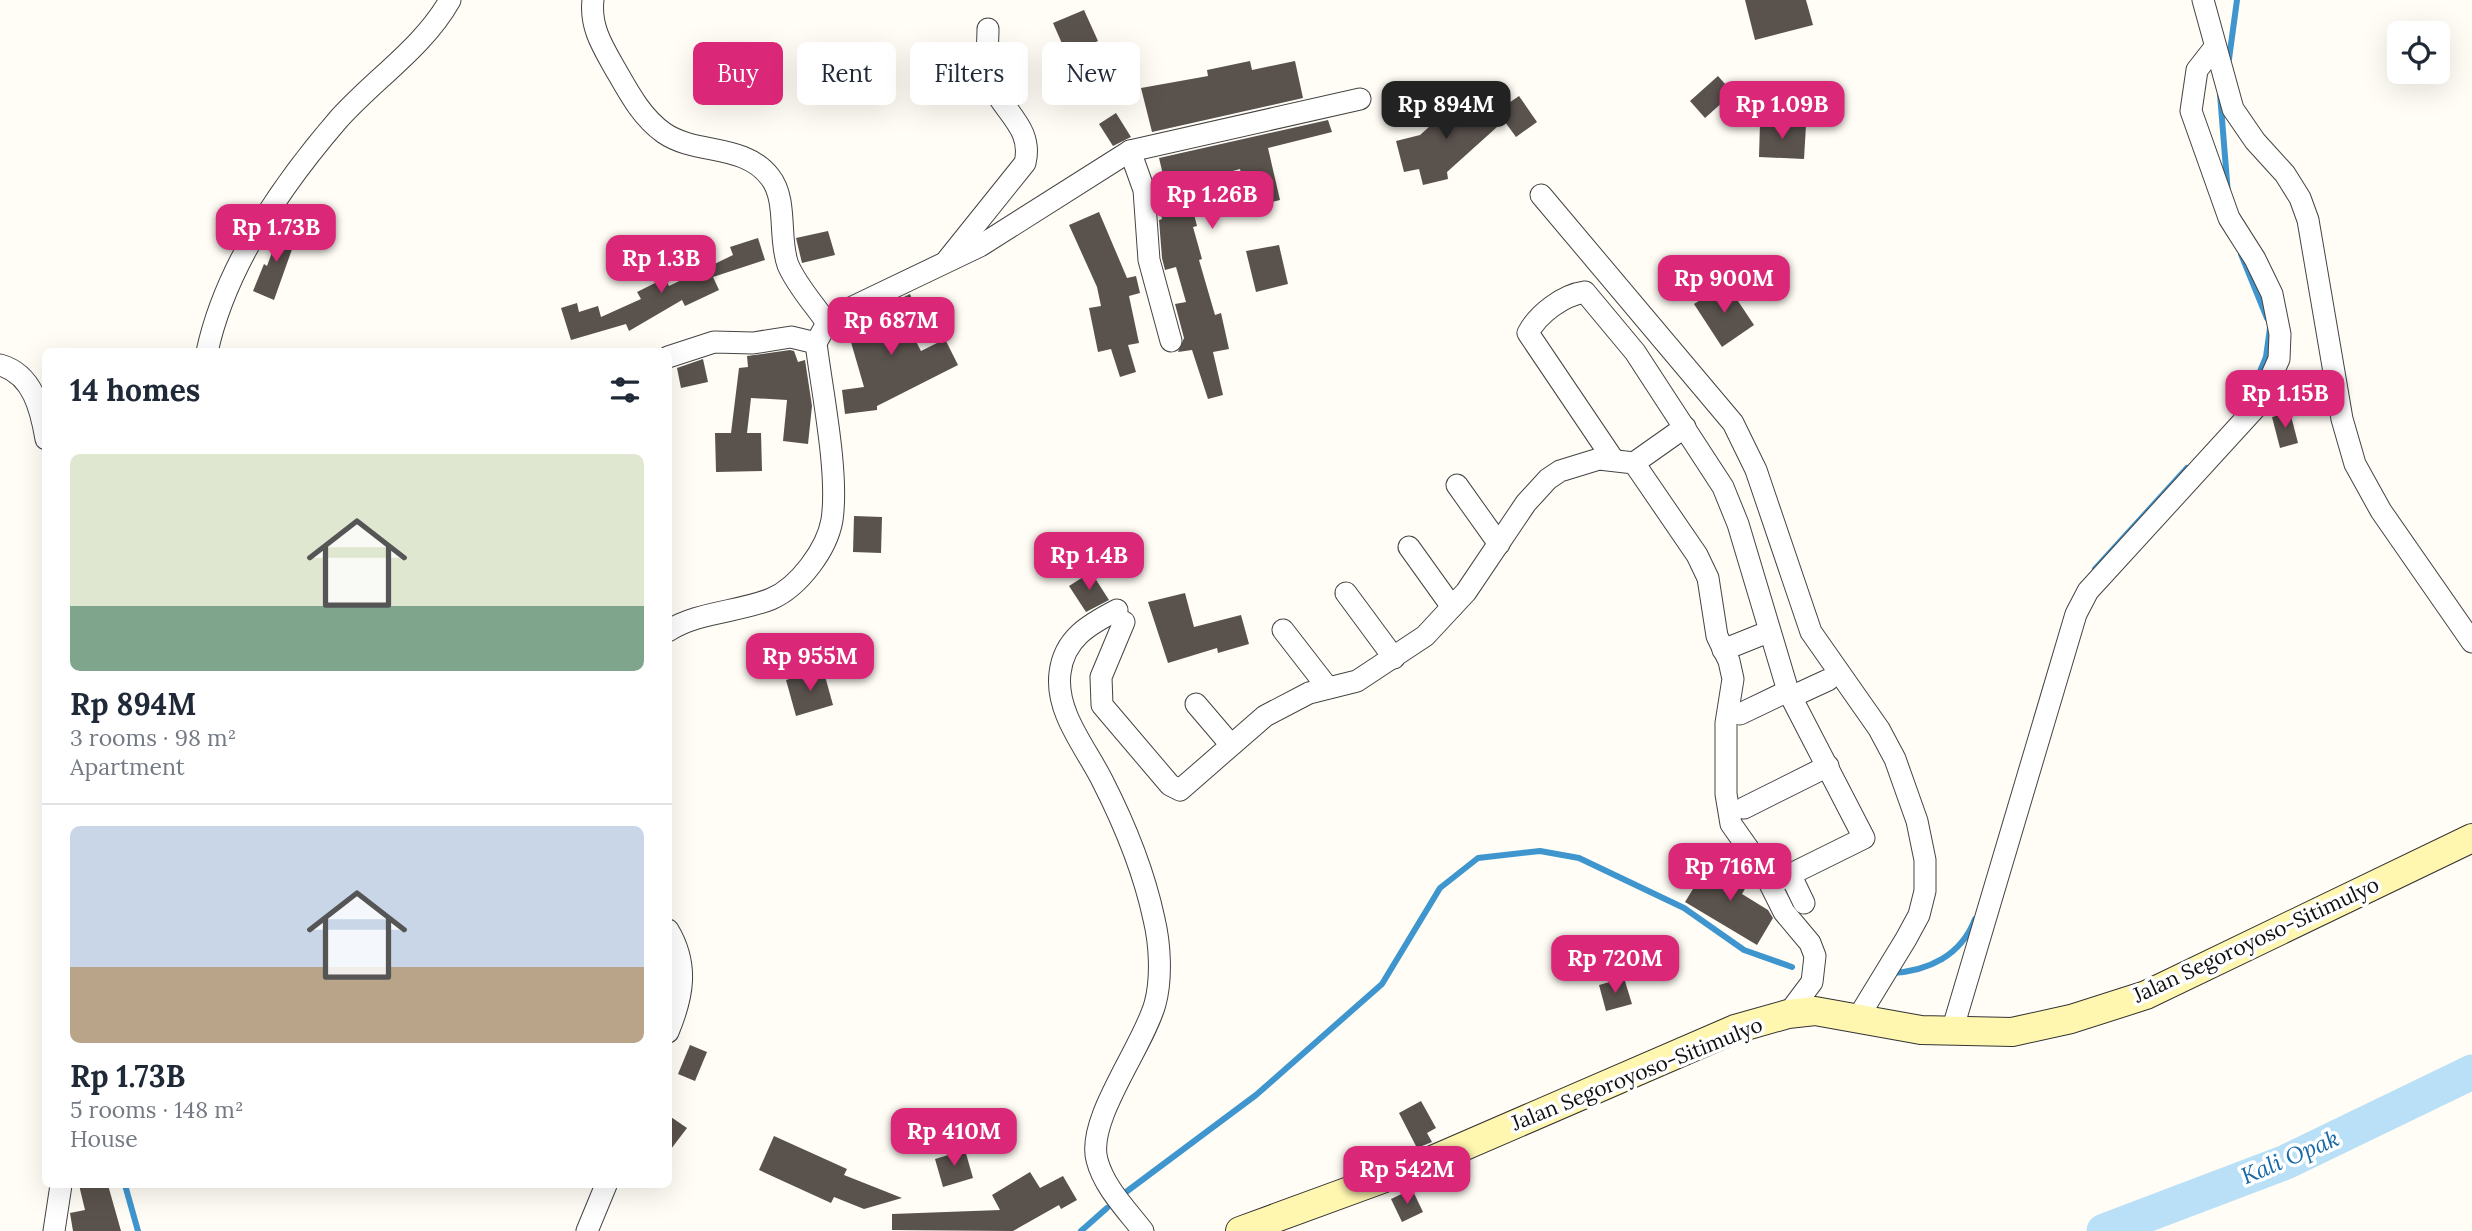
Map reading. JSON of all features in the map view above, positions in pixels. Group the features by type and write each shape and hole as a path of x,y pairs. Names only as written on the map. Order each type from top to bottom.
{"main road":[{"name":"Jalan Segoroyoso-Sitimulyo","path":"1240,1231 1423,1164 1735,1029 1788,1014 1815,1010 1859,1016 1922,1030 1952,1031 2012,1032 2071,1019 2146,995 2472,838"}],"street":[{"path":"209,348 213,325 239,259 283,193 338,120 443,14 450,0"},
{"path":"593,0 594,28 602,46 649,121 665,134 684,142 744,156 772,178 778,194 788,264 827,323"},
{"path":"2203,0 2233,109 2255,141 2286,174 2300,198 2308,220 2342,419 2355,464 2381,510 2472,642"},
{"path":"945,263 1025,163 1029,148 1024,132 991,82 988,69 988,29"},
{"path":"1952,1031 2077,614 2088,591 2259,404 2279,359 2280,334 2272,294 2255,259 2229,218 2191,111 2197,70 2215,47"},
{"path":"672,630 772,598 797,579 820,549 831,523 834,495 816,343 827,323 994,238 1130,151 1360,99"},
{"path":"1130,151 1144,190 1149,260 1171,341"},
{"path":"1541,195 1733,422 1756,470 1811,632 1879,729 1895,759 1917,821 1925,860 1925,891 1919,915 1859,1016"},
{"path":"1788,1014 1812,982 1815,956 1810,943 1784,912 1762,869 1731,824 1726,794 1726,723 1733,687 1731,668 1717,636 1710,588 1701,561 1528,333 1535,320 1574,293 1585,292 1605,313 1668,398 1723,487 1738,524 1768,632 1789,694 1864,838 1784,878 1804,903"},
{"path":"672,356 714,342 753,343 791,337 816,343"},
{"path":"0,365 22,377 34,395 42,424"},
{"path":"1143,1231 1108,1186 1096,1159 1096,1136 1102,1113 1132,1059 1156,1001 1159,965 1154,920 1126,832 1063,704 1059,674 1068,649 1082,628 1121,616 1101,677 1102,705 1118,727 1175,789 1185,788 1265,716 1309,693 1357,681 1425,636 1452,607 1526,503 1548,480 1576,465 1623,461 1685,428"},
{"path":"1457,485 1499,544"},
{"path":"1409,547 1452,607"},
{"path":"1346,593 1394,658"},
{"path":"1283,630 1328,688"},
{"path":"1723,650 1768,632"},
{"path":"1740,714 1828,680"},
{"path":"1196,704 1231,745"},
{"path":"1739,778 1748,806 1828,766"},
{"path":"672,939 682,962 683,988 672,1020"},
{"path":"54,1231 61,1188"},
{"path":"587,1231 605,1188"}],"building":[{"path":"1745,0 1806,0 1813,25 1755,40"},
{"path":"1084,10 1098,41 1061,42 1053,23"},
{"path":"1250,61 1252,70 1295,61 1303,98 1152,132 1141,88 1208,76 1207,70"},
{"path":"1718,76 1733,93 1705,118 1690,101"},
{"path":"1467,93 1497,127 1447,172 1448,179 1423,185 1419,169 1404,172 1396,141 1420,135"},
{"path":"1519,96 1537,122 1516,137 1497,111"},
{"path":"1116,113 1131,137 1113,146 1099,124"},
{"path":"1328,120 1332,132 1268,148 1280,200 1260,205 1254,183 1244,185 1240,169 1186,184 1197,226 1193,227 1202,259 1199,260 1215,315 1221,313 1229,349 1213,352 1223,395 1208,399 1192,350 1178,352 1184,338 1175,304 1186,302 1176,267 1165,270 1162,258 1159,220 1162,219 1153,177 1169,200 1159,158"},
{"path":"1760,123 1806,125 1804,159 1759,157"},
{"path":"1099,212 1127,278 1136,276 1140,293 1129,296 1139,343 1128,345 1136,372 1120,377 1111,349 1098,352 1089,308 1101,306 1097,287 1069,225"},
{"path":"284,220 296,238 274,300 253,291 264,264 267,266"},
{"path":"828,231 835,255 802,263 796,238"},
{"path":"758,238 765,260 713,277 719,290 685,306 682,300 629,331 626,324 571,340 561,308 577,303 579,312 598,306 601,317 641,299 637,292 665,278 669,286 733,255 730,247"},
{"path":"1279,245 1288,284 1256,292 1246,251"},
{"path":"1726,283 1754,325 1722,347 1694,304"},
{"path":"910,294 918,315 905,320 921,351 945,339 958,365 877,406 877,410 845,414 842,390 864,387 846,325"},
{"path":"794,351 798,362 805,360 812,406 808,444 783,441 787,400 751,398 747,433 761,433 762,471 716,472 715,433 731,433 739,368 748,367 747,356"},
{"path":"703,359 708,382 681,388 677,368"},
{"path":"2290,412 2298,443 2280,448 2272,417"},
{"path":"854,516 882,517 881,553 853,552"},
{"path":"1091,572 1109,600 1086,612 1069,586"},
{"path":"1185,593 1194,627 1241,615 1249,644 1218,653 1217,648 1168,663 1148,602"},
{"path":"823,669 833,705 796,716 786,680"},
{"path":"1717,861 1750,880 1742,894 1768,910 1773,918 1757,945 1685,902 1704,871 1709,875"},
{"path":"1624,978 1632,1004 1606,1011 1599,985"},
{"path":"690,1045 707,1052 695,1081 678,1074"},
{"path":"1421,1101 1436,1128 1427,1133 1432,1142 1417,1148 1399,1113"},
{"path":"672,1118 687,1128 672,1148"},
{"path":"774,1136 847,1169 844,1175 902,1198 864,1209 834,1197 831,1203 759,1170"},
{"path":"965,1150 973,1178 943,1187 935,1159"},
{"path":"1030,1172 1040,1188 1063,1176 1077,1200 1061,1209 1059,1205 1013,1231 892,1230 892,1214 1000,1210 992,1195"},
{"path":"80,1188 109,1188 121,1231 73,1231 70,1213 85,1210"},
{"path":"1412,1189 1423,1212 1402,1222 1391,1199"}],"waterway":[{"path":"2229,59 2237,0"},
{"path":"2220,94 2228,194"},
{"path":"2241,254 2267,318"},
{"path":"2245,408 2266,357 2270,328"},
{"path":"2095,569 2187,468"},
{"path":"1126,1192 1256,1095 1382,984 1440,888 1478,858 1540,851 1579,858 1684,908 1744,950 1792,967"},
{"path":"1892,973 1918,969 1942,959 1961,943 1975,919"},
{"name":"Kali Opak","path":"2104,1231 2286,1162 2472,1072"},
{"path":"126,1188 138,1231"},
{"path":"1081,1231 1107,1208"}]}
